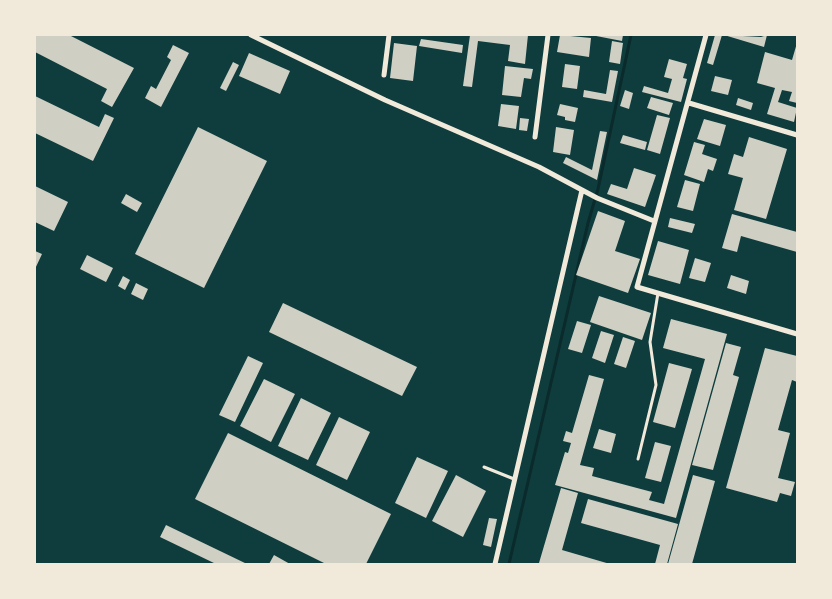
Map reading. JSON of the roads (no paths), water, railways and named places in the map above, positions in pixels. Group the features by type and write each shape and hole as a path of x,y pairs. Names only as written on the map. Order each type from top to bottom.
{"street":[{"path":"251,35 385,100 539,166 597,198 654,221"},
{"path":"384,75 389,35"},
{"path":"535,137 548,35"},
{"path":"706,35 689,103 654,221 637,287 797,334"},
{"path":"689,103 797,135"},
{"path":"495,564 583,190"}],"lane":[{"path":"638,459 656,385 650,342 658,293"},
{"path":"484,467 514,479"}],"waterway":[{"path":"509,564 588,223 598,189 631,35"}]}
